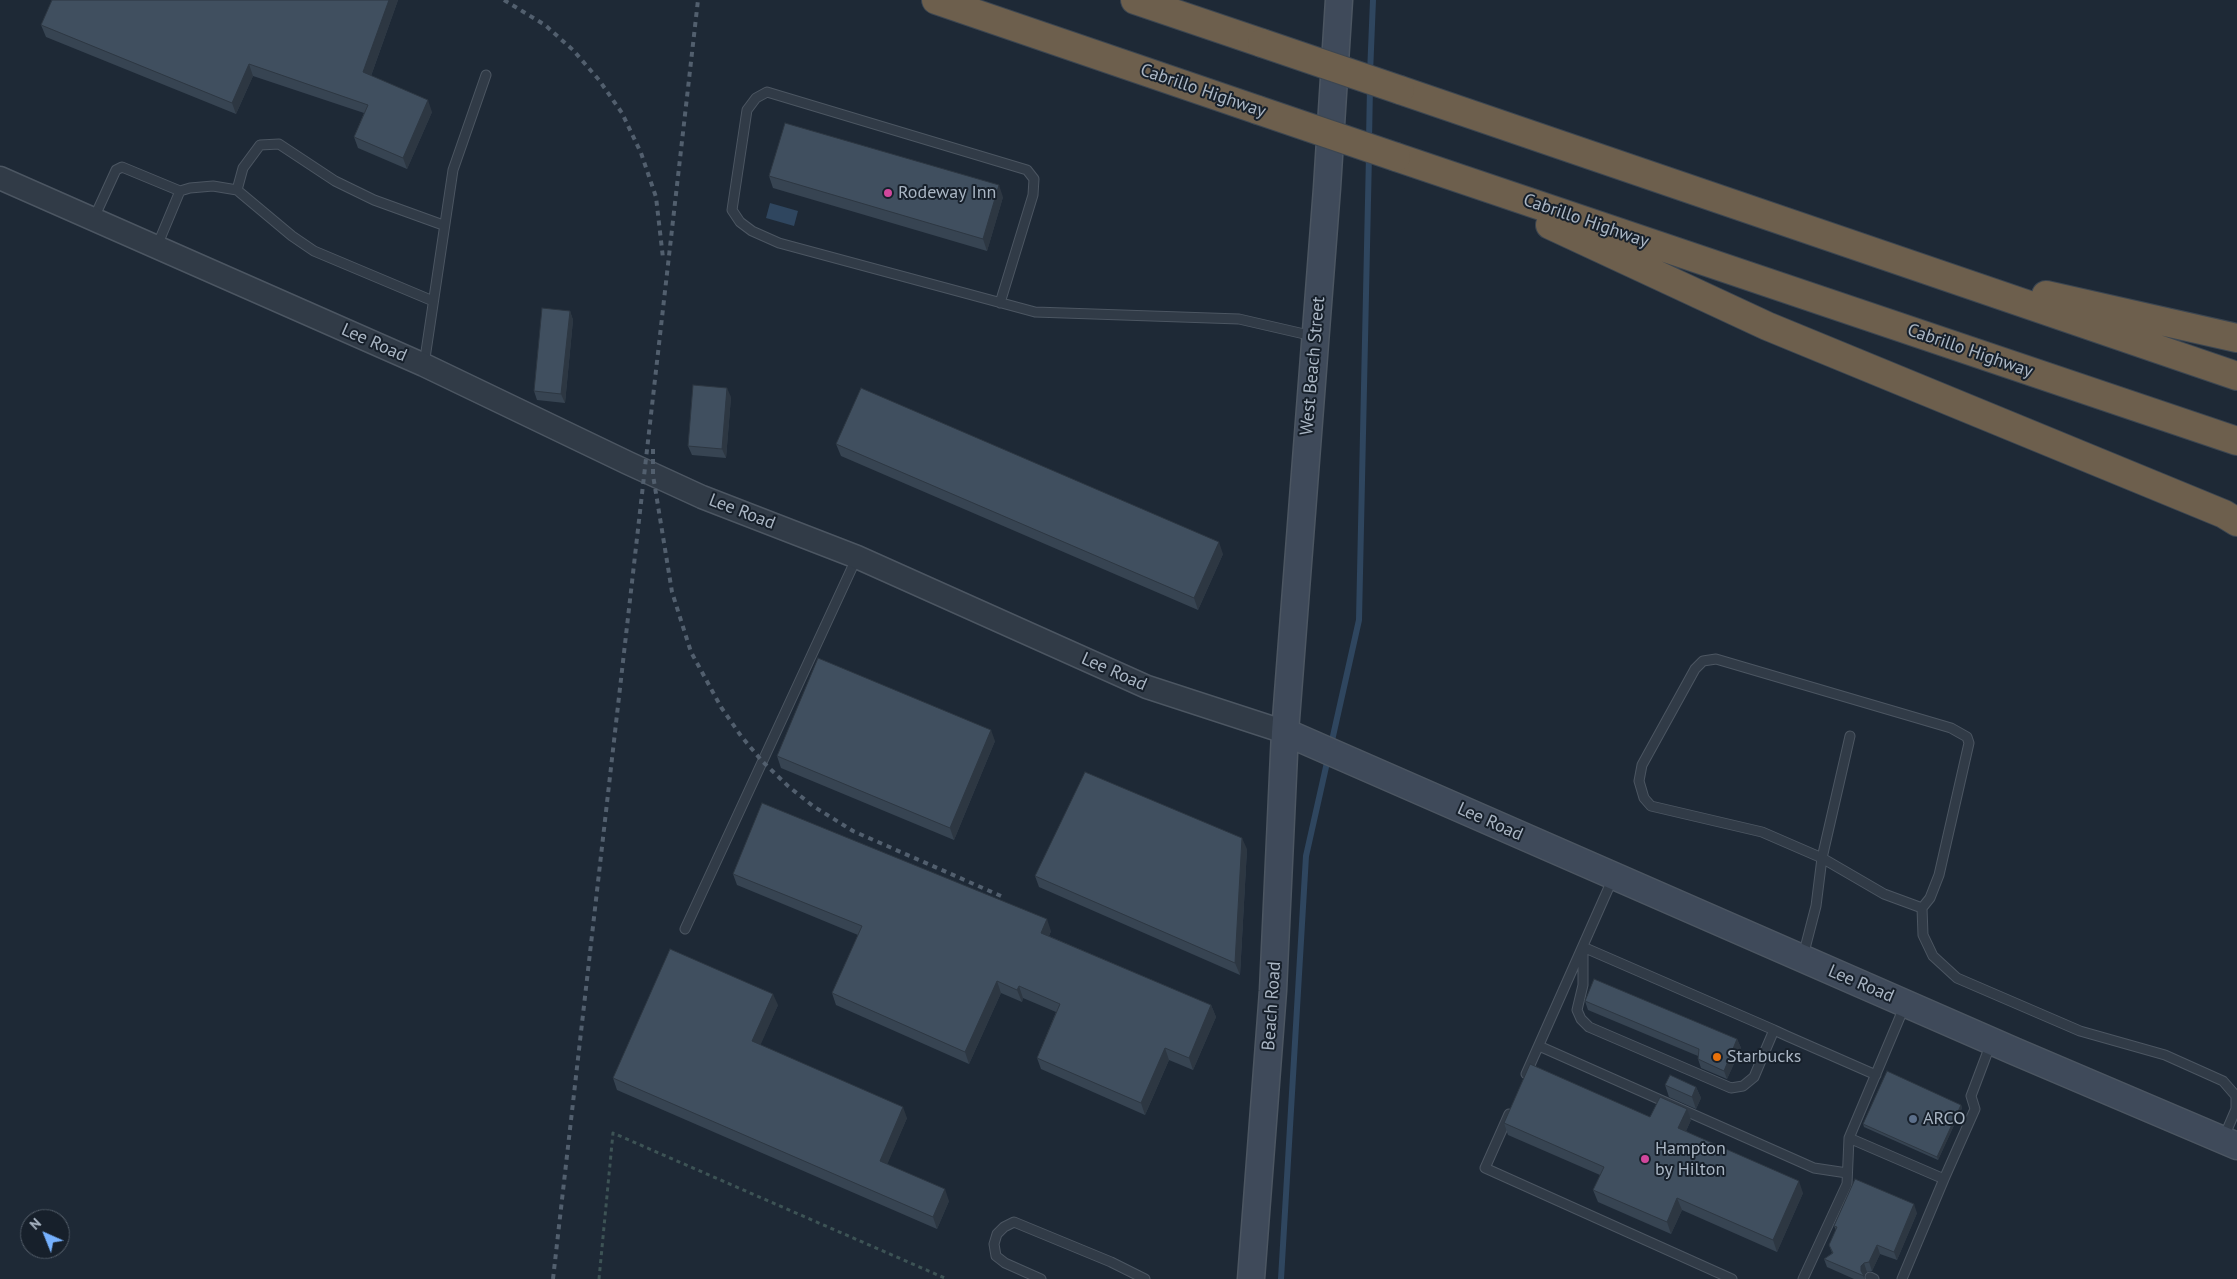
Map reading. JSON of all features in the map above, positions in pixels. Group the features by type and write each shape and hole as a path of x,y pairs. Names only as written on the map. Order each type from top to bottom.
{"highway":[{"name":"Cabrillo Highway","path":"936,0 2237,441"},
{"path":"1134,0 2237,376"},
{"path":"1427,167 1767,326 2224,514 2237,522"},
{"path":"1913,266 2237,338"}],"main road":[{"name":"West Beach Street","path":"1285,732 1339,0"},
{"name":"Lee Road","path":"1285,732 1905,1004 2230,1143"},
{"name":"Beach Road","path":"1251,1279 1273,991 1285,732"}],"street":[{"name":"Lee Road","path":"0,178 424,365 668,482 857,557 1147,686 1285,732"}],"lane":[{"path":"424,365 443,225 453,170 486,75"},
{"path":"1000,303 1033,195 1034,179 1027,170 767,92 756,98 747,110 732,210 740,222 752,231 780,243 1000,303 1035,312 1239,319 1315,336"},
{"path":"237,190 243,168 260,145 279,144 335,181 366,196 443,225"},
{"path":"93,220 116,170 122,167 180,191 213,186 237,190 292,236 314,251 433,300"},
{"path":"156,247 180,191"},
{"path":"685,929 857,557"},
{"path":"1922,908 1884,894 1822,858 1762,832 1651,806 1644,798 1639,781 1642,766 1695,669 1703,661 1716,659 1951,728 1967,737 1969,743 1939,875 1930,898 1922,908 1923,935 1933,956 1957,978 2080,1031 2165,1055 2223,1081 2236,1096 2236,1109 2230,1143"},
{"path":"1802,959 1816,906 1822,858 1850,736"},
{"path":"1524,1081 1614,876"},
{"path":"1583,947 1876,1075"},
{"path":"1583,947 1583,985 1577,1010 1580,1019 1589,1027 1731,1088 1743,1086 1754,1077 1774,1030"},
{"path":"1804,1279 1819,1255 1847,1184 1849,1138 1905,1004"},
{"path":"1902,1279 1975,1109 1971,1096 1992,1041"},
{"path":"1539,1046 1814,1168 1847,1173"},
{"path":"1512,1107 1485,1168 1732,1279"},
{"path":"1849,1138 1944,1179"},
{"path":"1041,1279 1006,1263 996,1256 994,1244 997,1234 1004,1227 1014,1222 1111,1262 1145,1279"}],"path":[{"path":"599,1279 613,1133 946,1279"}],"water":[{"path":"770,203 798,211 794,226 766,218"}],"building":[{"path":"52,0 389,0 363,72 428,100 403,158 354,137 368,105 249,64 232,103 41,25"},
{"name":"Rodeway Inn","path":"785,123 999,185 983,239 769,176"},
{"path":"542,308 570,311 561,394 534,391"},
{"path":"693,385 727,388 722,449 688,446"},
{"path":"861,388 1219,542 1194,598 836,444"},
{"path":"818,658 991,730 950,828 777,756"},
{"path":"1085,772 1242,838 1235,963 1035,876"},
{"path":"762,803 1047,919 1041,933 1211,1005 1189,1058 1165,1048 1141,1103 1037,1058 1060,1004 1019,986 1017,990 997,981 965,1052 832,993 862,926 733,874"},
{"path":"670,949 773,994 752,1041 903,1107 880,1161 945,1189 933,1217 613,1078"},
{"path":"1594,979 1737,1039 1724,1071 1698,1059 1699,1049 1585,1001"},
{"name":"Hampton by Hilton","path":"1530,1064 1650,1117 1660,1097 1687,1109 1678,1128 1799,1181 1773,1240 1677,1198 1667,1222 1593,1190 1604,1167 1504,1123"},
{"path":"1887,1071 1961,1105 1937,1157 1863,1124"},
{"path":"1670,1075 1696,1087 1692,1097 1665,1085"},
{"path":"1855,1179 1914,1204 1894,1252 1877,1245 1869,1262 1861,1266 1864,1276 1824,1259 1833,1253 1829,1245 1837,1227 1834,1226"}],"waterway":[{"path":"1370,74 1373,0"},
{"path":"1369,141 1370,86"},
{"path":"1331,745 1359,620 1369,154"},
{"path":"1281,1279 1306,856 1328,758"}],"railway":[{"path":"504,0 545,25 573,50 599,80 622,113 641,153 656,197 663,258"},
{"path":"553,1279 698,0"},
{"path":"653,449 653,475 672,592 691,652 721,707 741,736 762,761 788,786 813,806 853,831 1001,896"}],"place":[{"name":"Rodeway Inn","path":"888,193"},
{"name":"Starbucks","path":"1717,1057"},
{"name":"ARCO","path":"1913,1119"},
{"name":"Hampton by Hilton","path":"1645,1159"}]}
